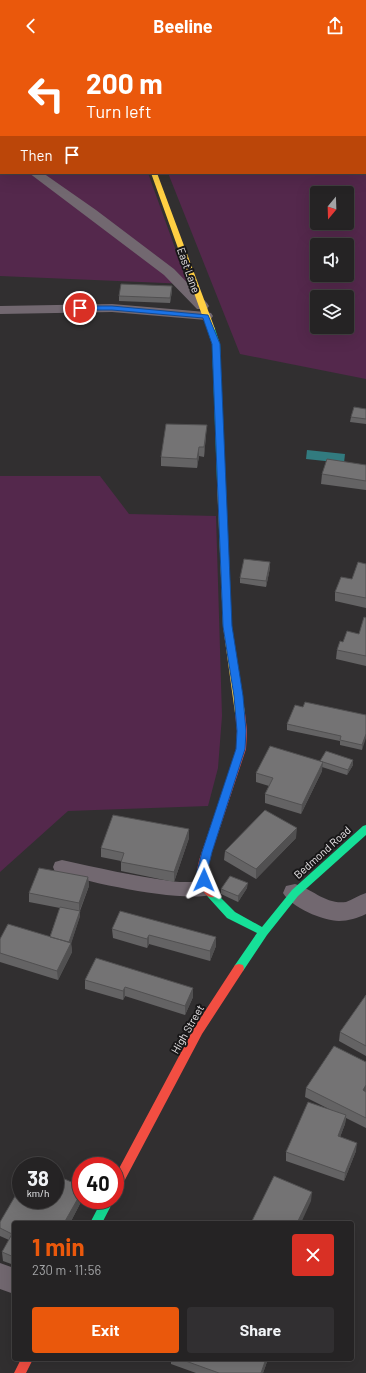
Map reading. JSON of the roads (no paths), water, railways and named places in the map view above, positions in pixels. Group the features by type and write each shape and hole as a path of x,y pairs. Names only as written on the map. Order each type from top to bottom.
{"street":[{"name":"East Lane","path":"154,174 216,344 227,626 242,731 241,749 207,852 202,872 207,889 217,902 231,915 263,932"},
{"name":"Bedmond Road","path":"295,893 366,828"},
{"path":"295,893 318,907 331,912 352,911 366,902"},
{"name":"High Street","path":"124,1170 198,1031 263,932 295,893"},
{"path":"97,1221 103,1209"},
{"path":"0,1276 12,1280"},
{"path":"20,1373 26,1361"}],"lane":[{"path":"36,174 92,213 169,272 204,311"},
{"path":"0,310 112,308 204,311"},
{"path":"62,867 121,880 173,889 207,889"}],"water":[{"path":"307,450 345,454 344,463 306,459"}]}
